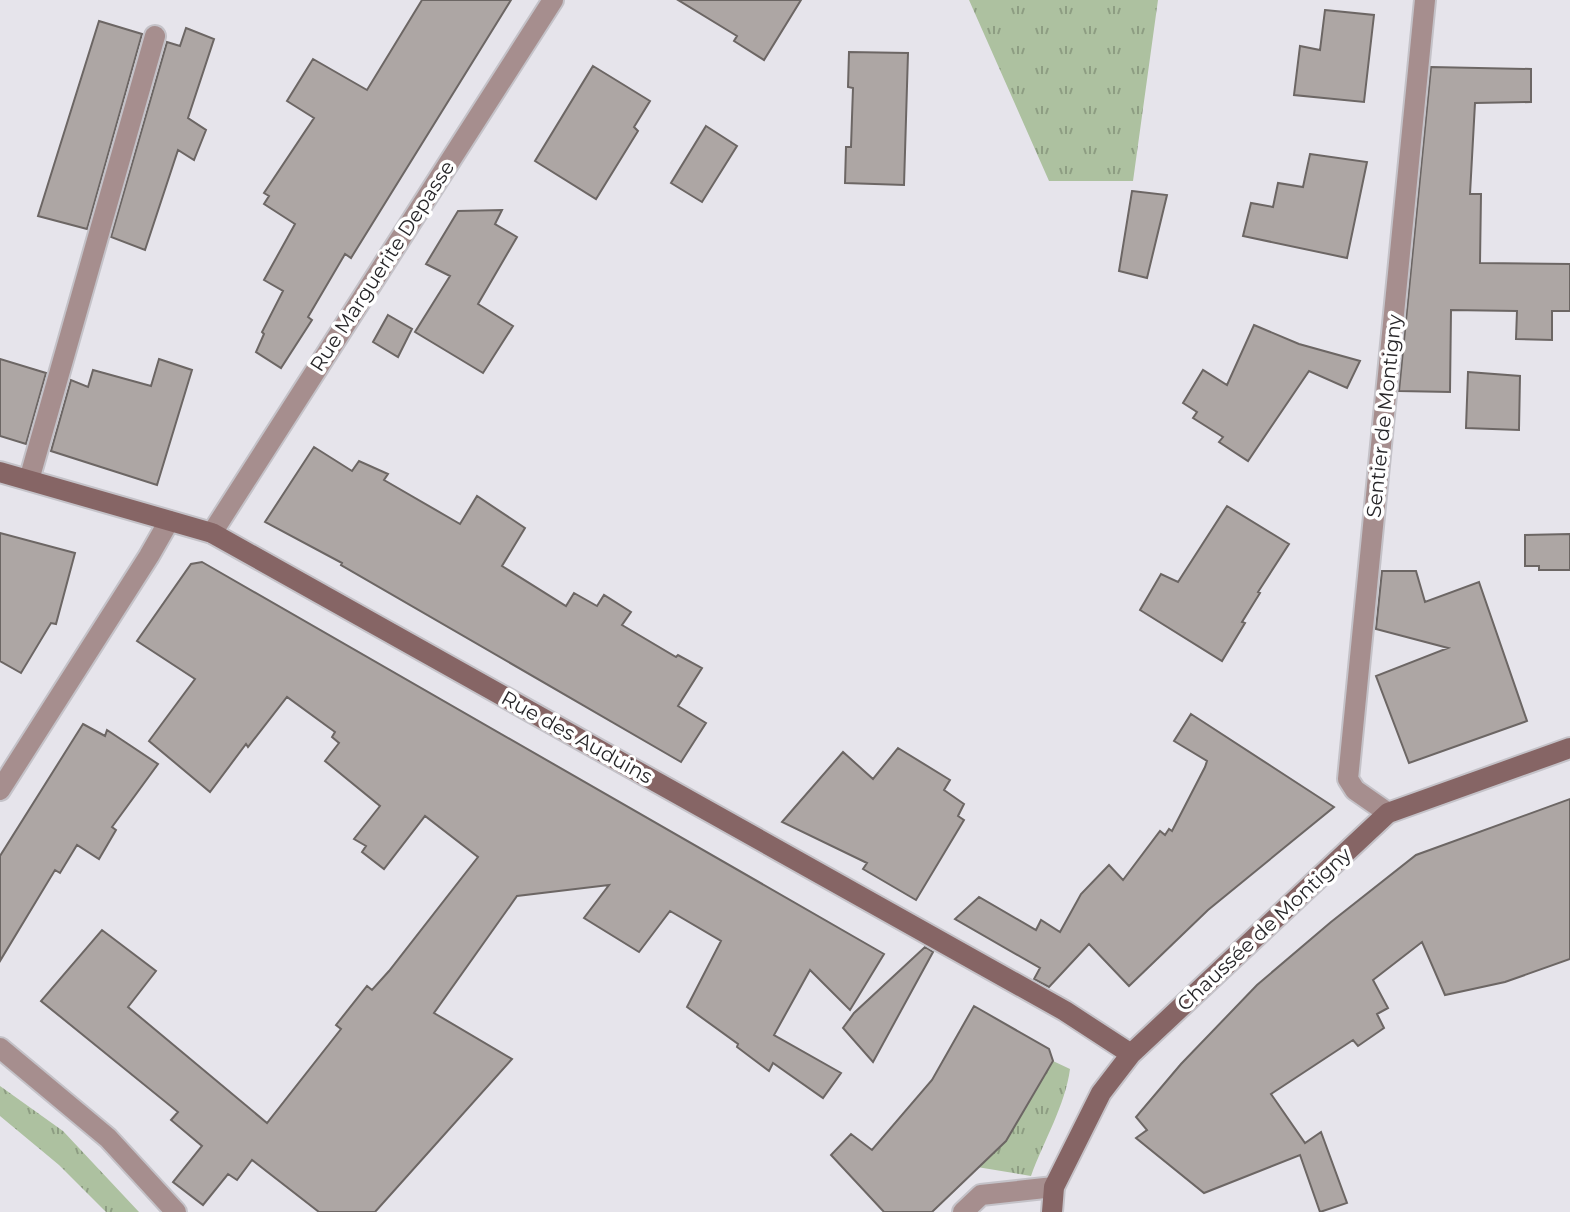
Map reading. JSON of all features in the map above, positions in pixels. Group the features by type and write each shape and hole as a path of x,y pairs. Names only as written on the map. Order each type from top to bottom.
{"street":[{"name":"Rue Marguerite Depasse","path":"212,533 553,0"},
{"name":"Sentier de Montigny","path":"1388,813 1355,790 1348,779 1425,0"},
{"path":"29,480 155,36"},
{"name":"Rue des Auduins","path":"0,472 212,533 1065,1011 1131,1054"},
{"path":"0,790 169,521"},
{"name":"Chaussée de Montigny","path":"1052,1212 1054,1187 1101,1093 1131,1054 1388,813 1570,748"},
{"path":"0,1048 108,1138 176,1212"},
{"path":"963,1212 981,1195 1054,1187"}],"green space":[{"path":"969,0 1158,0 1133,181 1049,181"},
{"path":"1053,1061 1070,1069 1059,1110 1031,1176 977,1167"},
{"path":"0,1086 63,1131 139,1212 106,1212 59,1165 0,1116"}],"building":[{"path":"422,0 511,0 351,258 345,254 308,317 312,320 281,368 256,352 264,334 262,332 283,291 264,280 295,224 264,204 269,196 264,193 314,118 287,101 313,59 367,90"},
{"path":"678,0 801,0 764,60 734,41 737,36"},
{"path":"1325,10 1374,15 1364,102 1294,95 1300,46 1320,50"},
{"path":"99,21 142,34 87,229 38,216"},
{"path":"186,28 214,39 188,118 206,130 194,160 178,150 145,250 111,237 167,42 180,46"},
{"path":"849,52 908,53 904,185 845,183 846,147 851,147 853,88 848,87"},
{"path":"593,66 650,101 634,127 638,131 596,199 535,161"},
{"path":"1431,67 1531,69 1531,102 1475,103 1470,194 1481,194 1480,263 1570,264 1570,311 1552,311 1552,340 1516,339 1517,311 1451,310 1450,392 1399,391"},
{"path":"706,126 737,146 702,202 671,183"},
{"path":"1310,154 1367,162 1347,258 1243,236 1251,203 1273,207 1278,183 1303,187"},
{"path":"1132,191 1167,195 1147,278 1119,271"},
{"path":"502,210 495,224 517,237 478,304 513,326 483,373 415,332 450,276 426,264 458,211"},
{"path":"388,315 412,329 398,357 373,342"},
{"path":"1254,325 1299,344 1360,361 1347,388 1309,371 1248,461 1219,442 1223,437 1193,418 1197,412 1183,403 1203,370 1227,385"},
{"path":"0,359 46,373 26,444 0,436"},
{"path":"159,359 192,370 157,485 51,451 71,380 88,387 93,370 151,386"},
{"path":"1468,372 1520,376 1519,430 1466,428"},
{"path":"314,447 352,471 359,461 388,474 384,480 460,524 477,496 525,528 502,566 566,606 574,593 597,606 604,595 631,612 622,625 676,657 678,655 702,668 678,706 706,723 681,762 342,563 265,522"},
{"path":"1227,506 1289,544 1258,592 1242,622 1245,623 1222,661 1140,610 1161,574 1178,582"},
{"path":"0,533 75,553 56,624 51,623 21,673 0,661"},
{"path":"1570,534 1570,570 1539,570 1539,566 1525,566 1525,535"},
{"path":"202,562 884,954 850,1010 810,970 774,1035 841,1073 823,1098 773,1063 769,1071 687,1007 721,941 670,911 639,952 584,918 609,885 517,896 434,1013 512,1059 375,1212 319,1212 252,1160 237,1180 228,1174 203,1205 173,1182 202,1146 171,1120 178,1112 41,1001 102,930 156,971 128,1007 267,1123 341,1029 336,1025 367,986 372,990 389,971 478,857 425,816 384,869 362,852 366,846 354,839 380,806 325,761 339,743 332,737 335,732 287,697 210,792 149,741 195,679 137,641 191,564"},
{"path":"1382,571 1416,571 1425,602 1479,582 1527,721 1409,763 1376,676 1448,648 1376,629"},
{"path":"1191,714 1334,807 1208,910 1129,986 1089,944 1049,987 1034,979 1040,968 955,919 979,897 1036,930 1041,920 1060,932 1081,894 1109,865 1123,880 1160,831 1165,835 1169,829 1172,831 1205,767 1207,761 1174,741"},
{"path":"83,724 105,736 107,730 158,764 112,827 116,830 99,859 77,845 60,873 55,870 0,961 0,856"},
{"path":"898,748 950,780 944,790 964,804 958,816 964,820 916,900 863,869 867,863 782,822 843,752 873,779"},
{"path":"1570,799 1570,959 1505,982 1445,995 1422,942 1373,980 1388,1008 1377,1014 1384,1028 1358,1046 1353,1040 1271,1094 1305,1143 1321,1132 1347,1203 1320,1212 1300,1155 1204,1193 1136,1138 1147,1130 1136,1117 1181,1064 1257,985 1416,855"},
{"path":"925,947 933,952 873,1062 843,1028 854,1013"},
{"path":"974,1006 1049,1049 1053,1061 1006,1141 932,1212 884,1212 831,1155 851,1134 872,1150 932,1080"}]}
